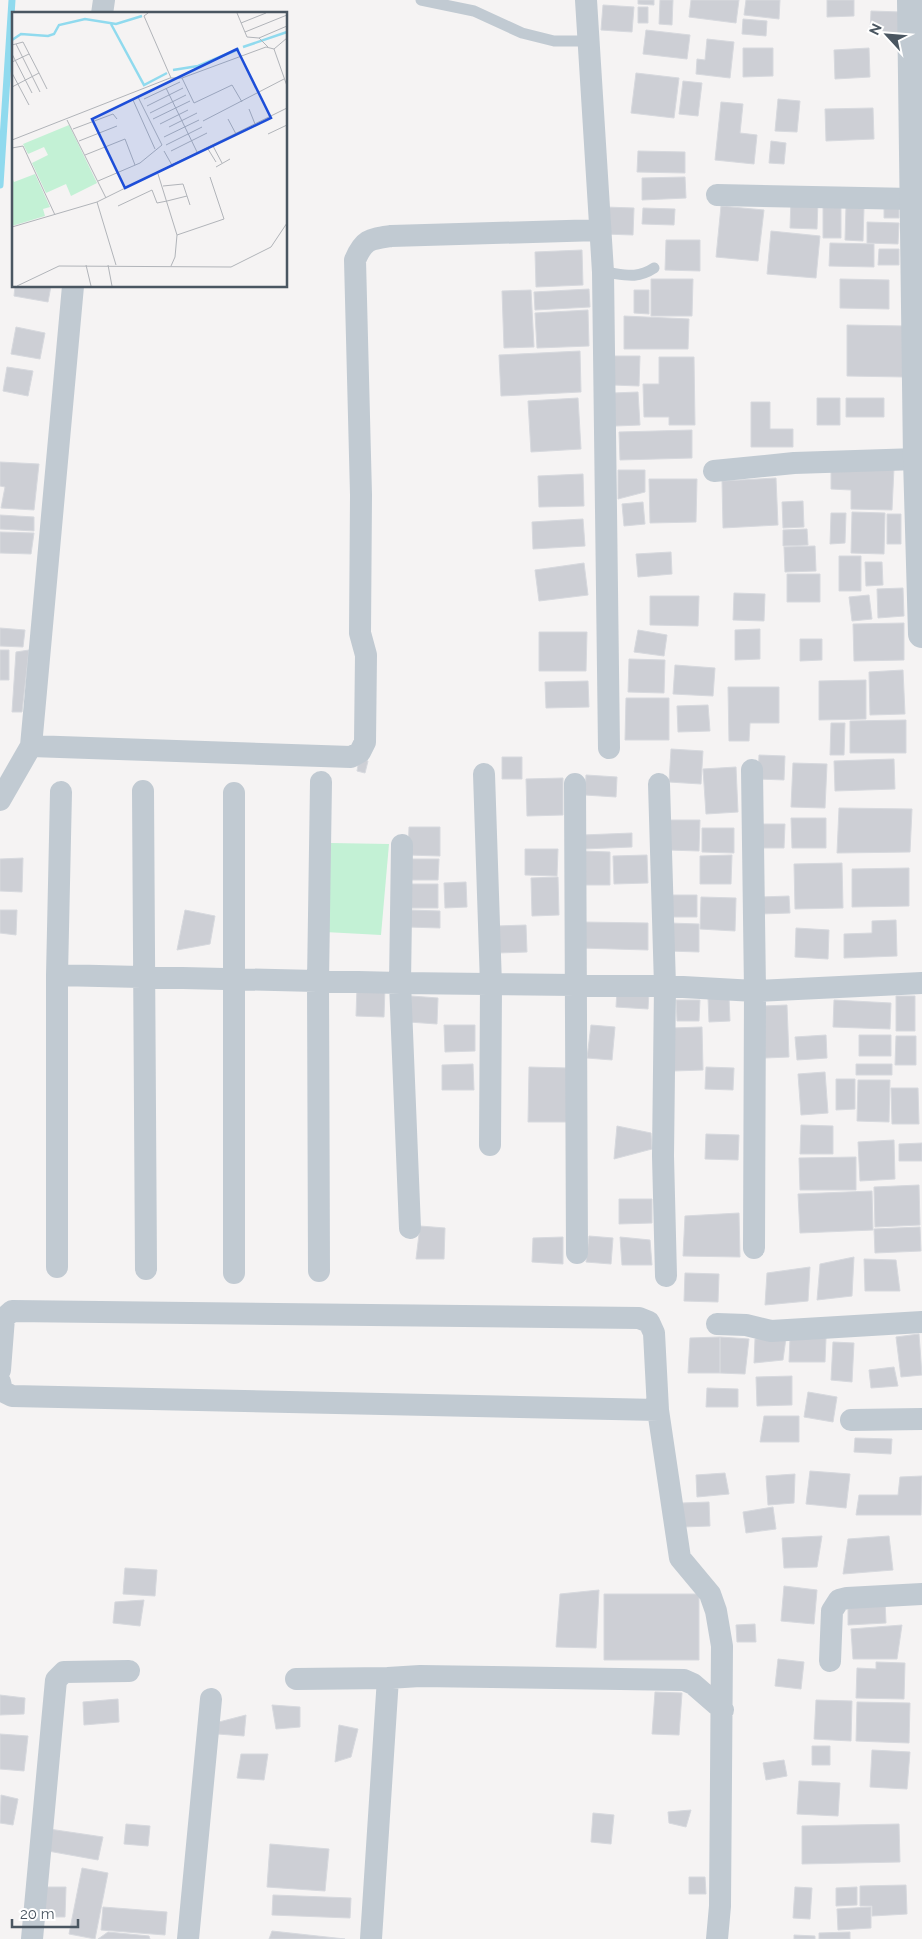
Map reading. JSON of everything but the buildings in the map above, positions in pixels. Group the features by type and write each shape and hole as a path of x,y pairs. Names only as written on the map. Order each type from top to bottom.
{"street":[{"path":"586,0 602,272 609,748"},
{"path":"911,0 917,460 922,634"},
{"path":"717,195 913,199"},
{"path":"31,746 351,757 360,752 365,742 366,655 360,633 362,495 355,260 361,245 372,238 391,236 600,230"},
{"path":"0,800 31,746 73,288"},
{"path":"714,471 794,463 917,460"},
{"path":"752,770 755,991 754,1248"},
{"path":"484,774 491,985 490,1145"},
{"path":"319,1271 318,980 321,782"},
{"path":"575,784 577,1252"},
{"path":"659,784 666,986 663,1156 666,1276"},
{"path":"144,791 146,1268"},
{"path":"57,1267 57,975 61,792"},
{"path":"234,793 234,1273"},
{"path":"402,845 400,983 410,1228"},
{"path":"57,975 491,985 666,986 755,991 922,983"},
{"path":"0,1370 4,1318 12,1311 639,1318 649,1322 654,1333 658,1410 680,1558 710,1594 716,1611 722,1646 720,1906 717,1939"},
{"path":"717,1324 746,1325 771,1330 922,1322"},
{"path":"0,1382 2,1391 12,1396 658,1410"},
{"path":"851,1420 922,1419"},
{"path":"830,1661 832,1611 839,1600 922,1594"},
{"path":"32,1939 56,1680 64,1672 129,1671"},
{"path":"296,1679 420,1676 684,1680 693,1684 723,1710"},
{"path":"370,1939 388,1678"},
{"path":"188,1939 211,1699"}],"lane":[{"path":"421,0 471,5 522,34 554,41 589,41"},
{"path":"602,272 635,276 644,275 654,268"}],"green space":[{"path":"331,843 389,844 381,935 325,932"}],"waterway":[{"path":"0,185 12,0"}]}
